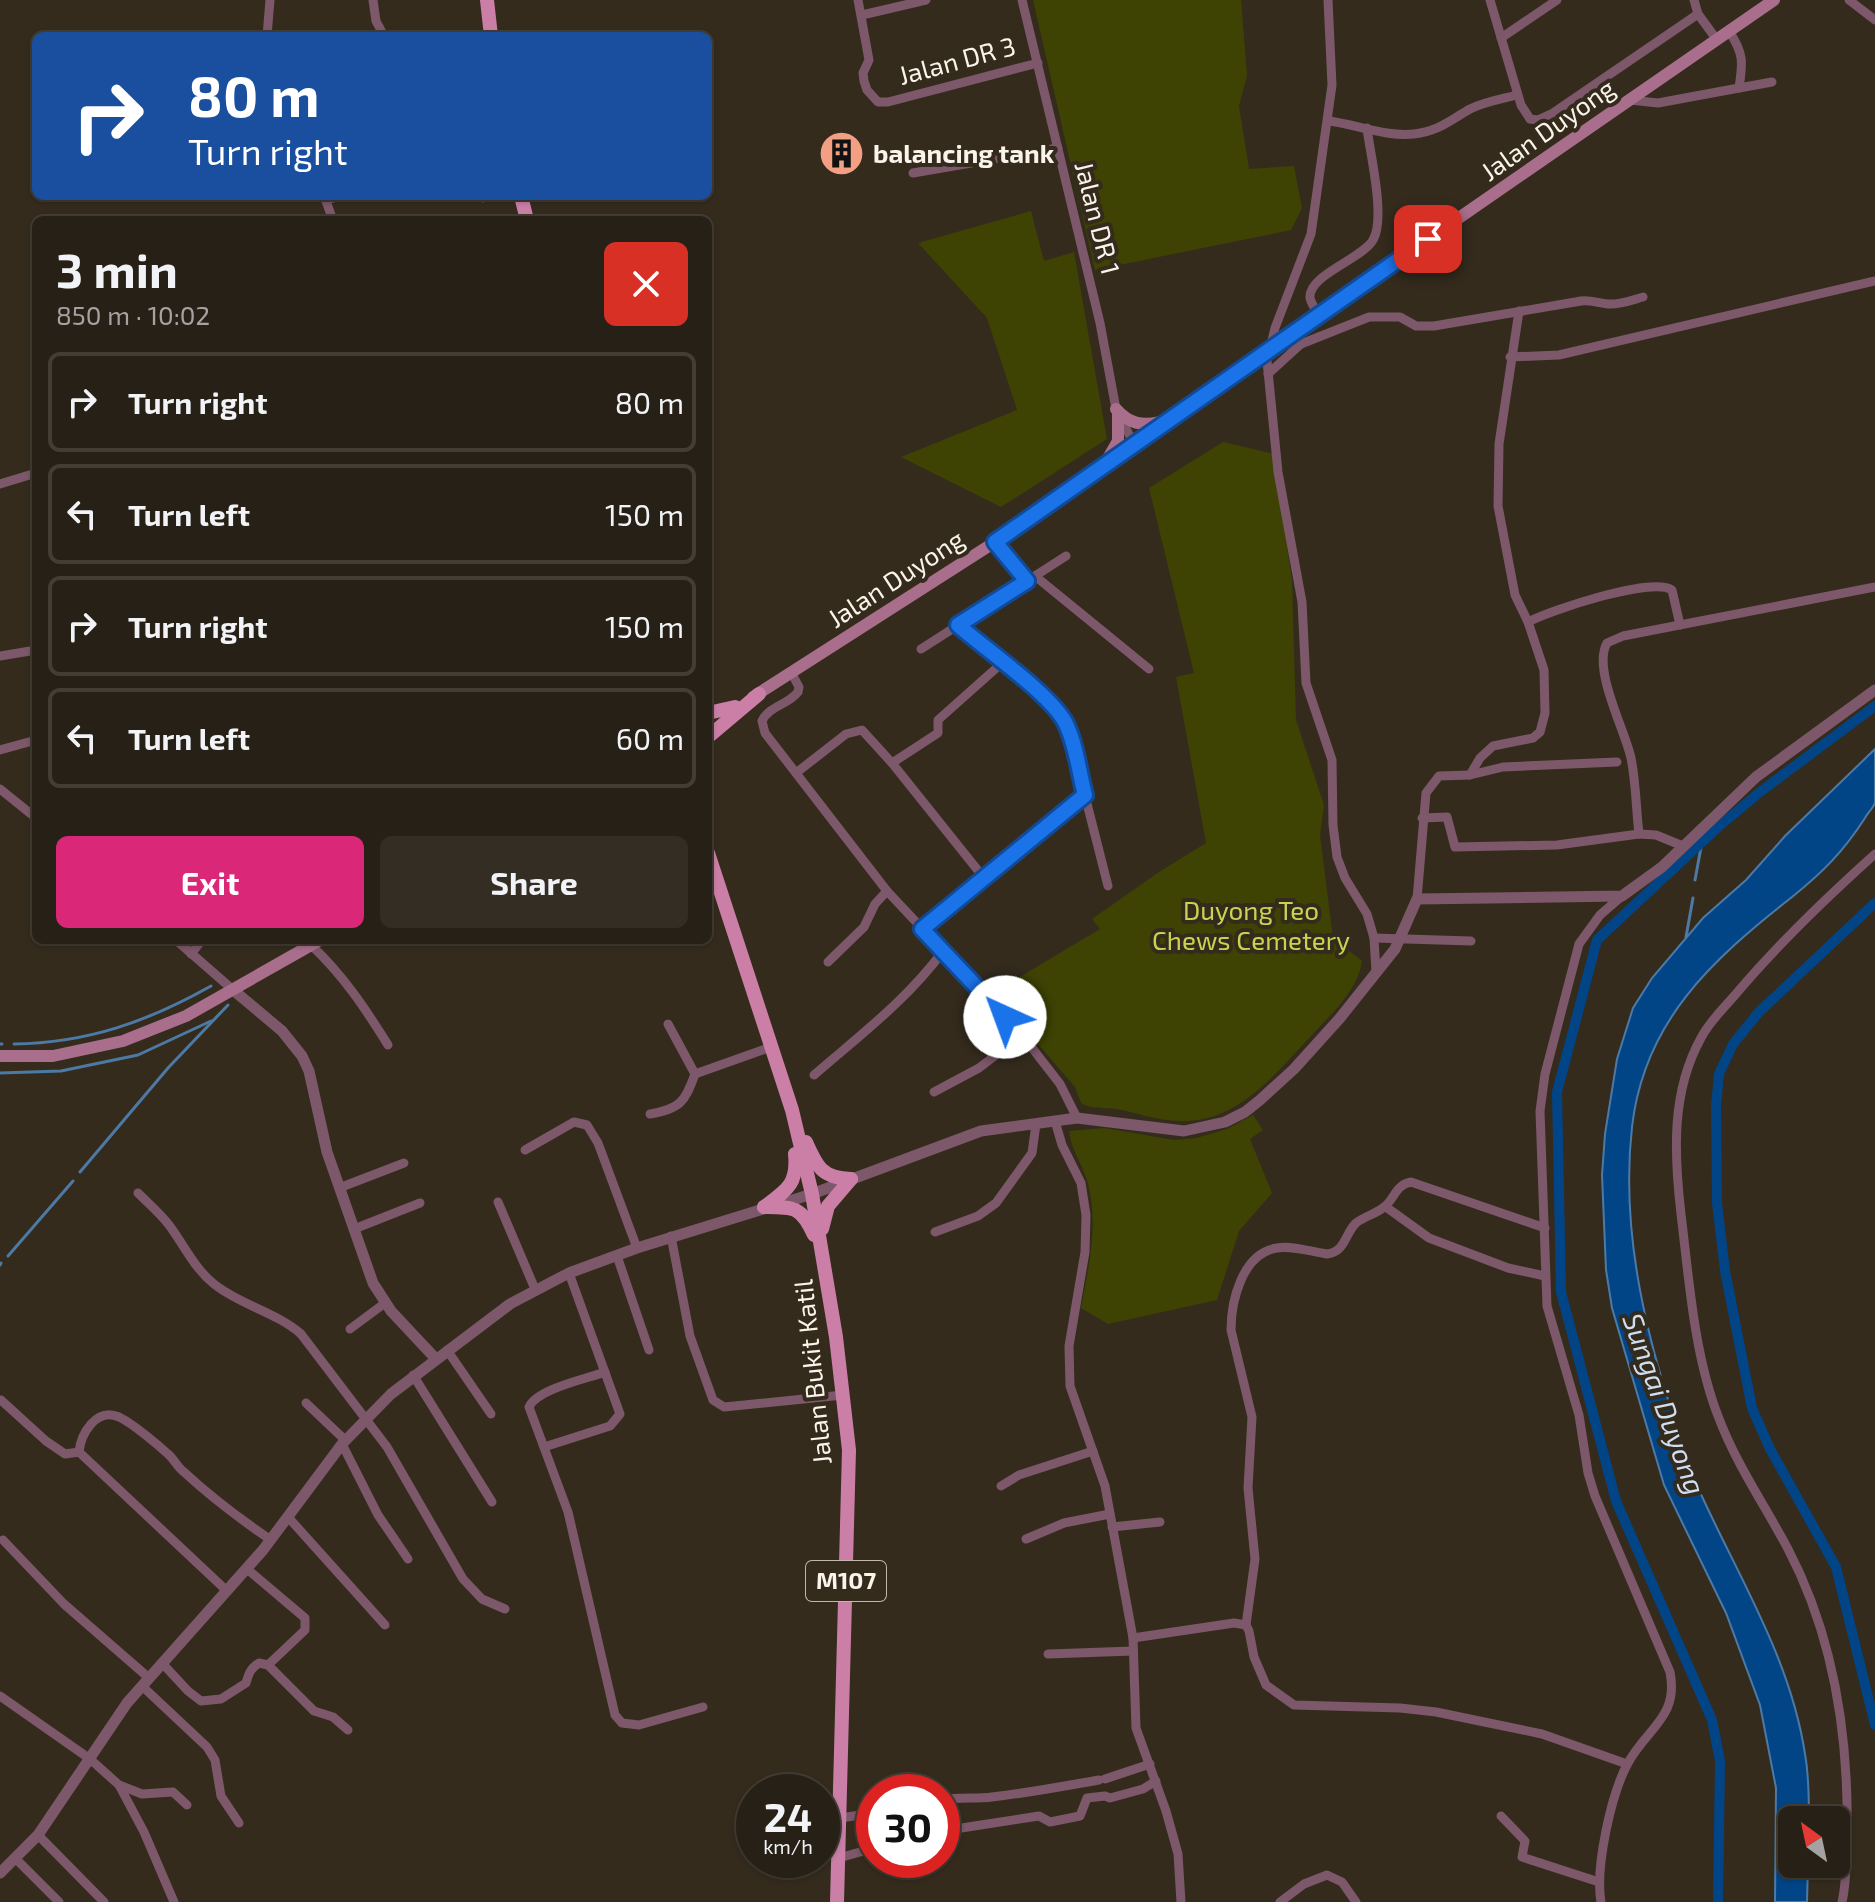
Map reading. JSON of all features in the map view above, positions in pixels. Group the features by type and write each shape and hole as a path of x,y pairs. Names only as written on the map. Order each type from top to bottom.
{"main road":[{"path":"487,0 491,32"},
{"name":"Jalan Duyong","path":"712,721 759,694 995,542 1774,0"},
{"path":"1117,412 1139,425 1160,422 1174,415"},
{"path":"1103,466 1118,441 1117,412"},
{"path":"712,734 759,694"},
{"path":"712,712 735,707"},
{"name":"Jalan Bukit Katil","path":"712,865 792,1110 824,1261 843,1395 849,1450 840,1818"},
{"path":"0,1056 53,1056 123,1041 186,1016 312,944"},
{"path":"792,1110 817,1165 836,1179 851,1179"},
{"path":"764,1207 786,1191 796,1170 792,1110"},
{"path":"820,1239 824,1213 834,1196 851,1179"},
{"path":"764,1207 788,1207 806,1217 824,1261"},
{"name":"Jalan Bukit Katil","path":"837,1902 838,1878"}],"street":[{"path":"267,32 270,0"},
{"path":"373,0 376,21 382,32"},
{"path":"858,0 862,15 926,0"},
{"name":"Jalan DR 1","path":"1022,0 1100,323 1117,412 1134,444"},
{"path":"1328,0 1332,85 1311,234 1269,349 1268,374 1278,472 1302,602 1306,683 1332,760 1337,857 1345,878 1367,914 1374,938 1376,972"},
{"path":"1490,0 1517,95 1524,113 1530,119 1546,117 1698,14"},
{"path":"1501,38 1557,0"},
{"path":"1694,0 1698,14 1717,40"},
{"path":"1849,0 1875,20"},
{"name":"Jalan DR 3","path":"862,15 869,60 863,73 864,81 878,102 1038,63"},
{"path":"1729,31 1739,47 1743,62 1739,88"},
{"path":"1630,100 1658,103 1772,82"},
{"path":"1328,121 1410,134 1429,132 1450,124 1474,107 1517,95"},
{"path":"1318,315 1310,298 1312,288 1320,279 1363,251 1375,237 1378,215 1367,128"},
{"path":"913,173 1058,148"},
{"path":"1510,357 1559,355 1875,281"},
{"path":"1268,374 1301,344 1369,317 1400,317 1416,326 1434,326 1595,300 1619,304 1643,297"},
{"path":"1470,775 1480,758 1493,746 1533,738 1543,724 1544,670 1515,595 1498,506 1499,444 1519,311"},
{"path":"0,484 32,474"},
{"path":"995,542 1031,579 1149,669"},
{"path":"921,649 1066,556"},
{"path":"1528,622 1562,607 1632,590 1666,586 1672,590 1680,625"},
{"path":"1639,834 1632,763 1610,693 1604,649 1616,637 1875,587"},
{"path":"958,625 1033,687 1067,725 1108,886"},
{"path":"0,656 32,651"},
{"path":"892,763 938,733 938,720 1002,663"},
{"path":"791,672 799,687 798,692 765,714 762,721 765,733 887,891 1022,1035 1060,1084 1077,1118"},
{"path":"1601,1902 1599,1882 1609,1817 1627,1764 1668,1711 1673,1684 1588,1473 1579,1415 1550,1324 1545,1276 1540,1111 1545,1074 1579,944 1600,915 1662,867 1756,777 1875,690"},
{"path":"796,773 846,734 862,730 984,878"},
{"path":"0,750 32,741"},
{"path":"0,1873 38,1835 127,1703 247,1569 344,1442 366,1417 413,1375 480,1324 535,1289 569,1273 671,1236 812,1194 981,1131 1077,1118 1184,1131 1225,1122 1245,1112 1294,1069 1395,949 1417,899 1422,818 1426,793 1432,782 1439,776 1470,775 1503,767 1617,762"},
{"path":"0,789 32,815"},
{"path":"922,929 1085,795"},
{"path":"1422,818 1447,817 1455,847 1557,845 1639,834 1656,835 1683,846"},
{"path":"1842,1902 1848,1794 1838,1697 1819,1629 1797,1568 1737,1462 1708,1385 1688,1273 1678,1189 1676,1125 1681,1086 1702,1035 1751,976 1875,854"},
{"path":"828,962 864,927 875,904 887,891"},
{"path":"1417,899 1622,896"},
{"path":"1374,938 1385,941 1401,938 1471,941"},
{"path":"180,944 282,1031 302,1056 309,1071 327,1152 373,1283 385,1303 436,1359"},
{"path":"191,954 199,944"},
{"path":"318,944 362,1002 388,1045"},
{"path":"814,1075 886,1013 943,951"},
{"path":"650,1114 680,1105 688,1095 695,1074 668,1024"},
{"path":"934,1092 979,1068 1022,1035"},
{"path":"695,1074 771,1047"},
{"path":"1055,1121 1062,1145 1081,1183 1086,1215 1085,1252 1068,1368 1074,1400 1105,1486 1133,1638 1136,1728 1178,1854 1181,1902"},
{"path":"525,1150 574,1122 587,1125 598,1143 637,1248"},
{"path":"935,1232 978,1216 996,1203 1032,1153 1036,1124"},
{"path":"339,1188 404,1163"},
{"path":"1545,1228 1418,1182 1404,1183 1386,1207 1358,1222 1342,1248 1335,1253 1278,1247 1266,1252 1249,1269 1233,1301 1231,1330 1252,1417 1248,1488 1255,1559 1246,1625 1254,1657 1266,1685 1294,1705 1436,1712 1542,1734 1627,1764"},
{"path":"138,1193 160,1214 193,1263 215,1286 244,1304 290,1325 301,1334 366,1417 463,1579 482,1599 505,1609"},
{"path":"498,1202 535,1289"},
{"path":"354,1229 420,1203"},
{"path":"1386,1207 1429,1238 1508,1268 1545,1276"},
{"path":"671,1236 690,1336 713,1400 724,1407 843,1395"},
{"path":"617,1256 649,1350"},
{"path":"544,1447 615,1424 620,1414 569,1273"},
{"path":"350,1329 385,1303"},
{"path":"447,1350 491,1414"},
{"path":"605,1372 546,1392 531,1402 530,1413 568,1512 615,1715 622,1723 639,1725 703,1707"},
{"path":"413,1375 492,1502"},
{"path":"1,1400 65,1454 79,1452"},
{"path":"306,1403 344,1442 378,1515 408,1559"},
{"path":"79,1452 81,1438 90,1425 106,1415 118,1416 169,1455 185,1474 234,1516 271,1540"},
{"path":"1001,1486 1019,1475 1093,1451"},
{"path":"79,1452 227,1591"},
{"path":"1026,1539 1064,1523 1110,1514"},
{"path":"288,1517 385,1625"},
{"path":"1112,1527 1160,1522"},
{"path":"3,1540 207,1747 215,1760 221,1796 239,1823"},
{"path":"247,1569 307,1623 305,1630 268,1665"},
{"path":"1133,1638 1234,1623 1246,1625"},
{"path":"1048,1654 1133,1651"},
{"path":"162,1663 201,1701 214,1701 246,1683 250,1669 259,1663 268,1665 314,1711 333,1717 348,1730"},
{"path":"0,1696 90,1759 119,1785 144,1832 174,1902"},
{"path":"960,1797 993,1797 1102,1779 1150,1764"},
{"path":"960,1828 1039,1816 1050,1822 1080,1816 1087,1798 1124,1795 1156,1781"},
{"path":"119,1785 142,1794 173,1792 187,1805"},
{"path":"840,1818 856,1816"},
{"path":"1501,1816 1525,1841 1522,1857 1599,1882"},
{"path":"38,1835 104,1902"},
{"path":"16,1859 59,1902"},
{"path":"1280,1902 1304,1884 1327,1875 1342,1882 1356,1902"}],"green space":[{"path":"1033,0 1241,0 1247,75 1239,106 1249,169 1294,166 1302,208 1291,230 1095,270"},
{"path":"1031,211 1044,261 1074,252 1107,439 1001,507 901,457 1017,410 987,318 918,243"},
{"name":"Duyong Teo Chews Cemetery","path":"1223,442 1274,454 1292,581 1296,720 1324,805 1320,835 1333,938 1362,961 1355,983 1342,1002 1253,1094 1218,1114 1198,1120 1177,1121 1081,1103 1075,1087 997,996 1013,981 1100,929 1092,919 1206,843 1176,677 1194,673 1149,488"},
{"path":"1253,1115 1263,1130 1250,1139 1272,1193 1239,1231 1217,1300 1108,1324 1081,1308 1092,1242 1092,1210 1086,1177 1069,1131 1104,1128 1174,1140 1196,1138 1227,1129"}],"water":[{"name":"Sungai Duyong","path":"1875,749 1875,803 1849,841 1823,870 1709,970 1667,1024 1651,1055 1639,1089 1629,1164 1637,1274 1653,1347 1681,1442 1710,1514 1774,1648 1798,1717 1808,1779 1809,1806 1778,1806 1778,1878 1808,1878 1807,1902 1775,1902 1776,1788 1760,1705 1726,1613 1664,1485 1612,1308 1606,1270 1602,1175 1617,1059 1633,1008 1652,978 1703,918 1746,880 1785,836"}],"waterway":[{"path":"1718,1902 1720,1761 1712,1720 1616,1501 1561,1292 1557,1092 1597,940 1717,828 1875,706"},
{"path":"1695,880 1702,842"},
{"path":"1686,937 1693,898"},
{"path":"1875,903 1759,1012 1733,1044 1719,1074 1716,1106 1717,1203 1725,1271 1752,1408 1770,1449 1836,1567 1875,1725"},
{"path":"14,1044 67,1040 116,1028 163,1010 211,986"},
{"path":"80,1172 168,1068 228,1005"},
{"path":"0,1073 61,1071 138,1055 211,1021"},
{"path":"8,1256 73,1181"}],"place":[{"name":"balancing tank","path":"842,154"}],"route":[{"path":"1005,1017 922,929 1085,795 1067,725 1059,713 1033,687 958,625 1027,581 995,542 1428,239"}]}
